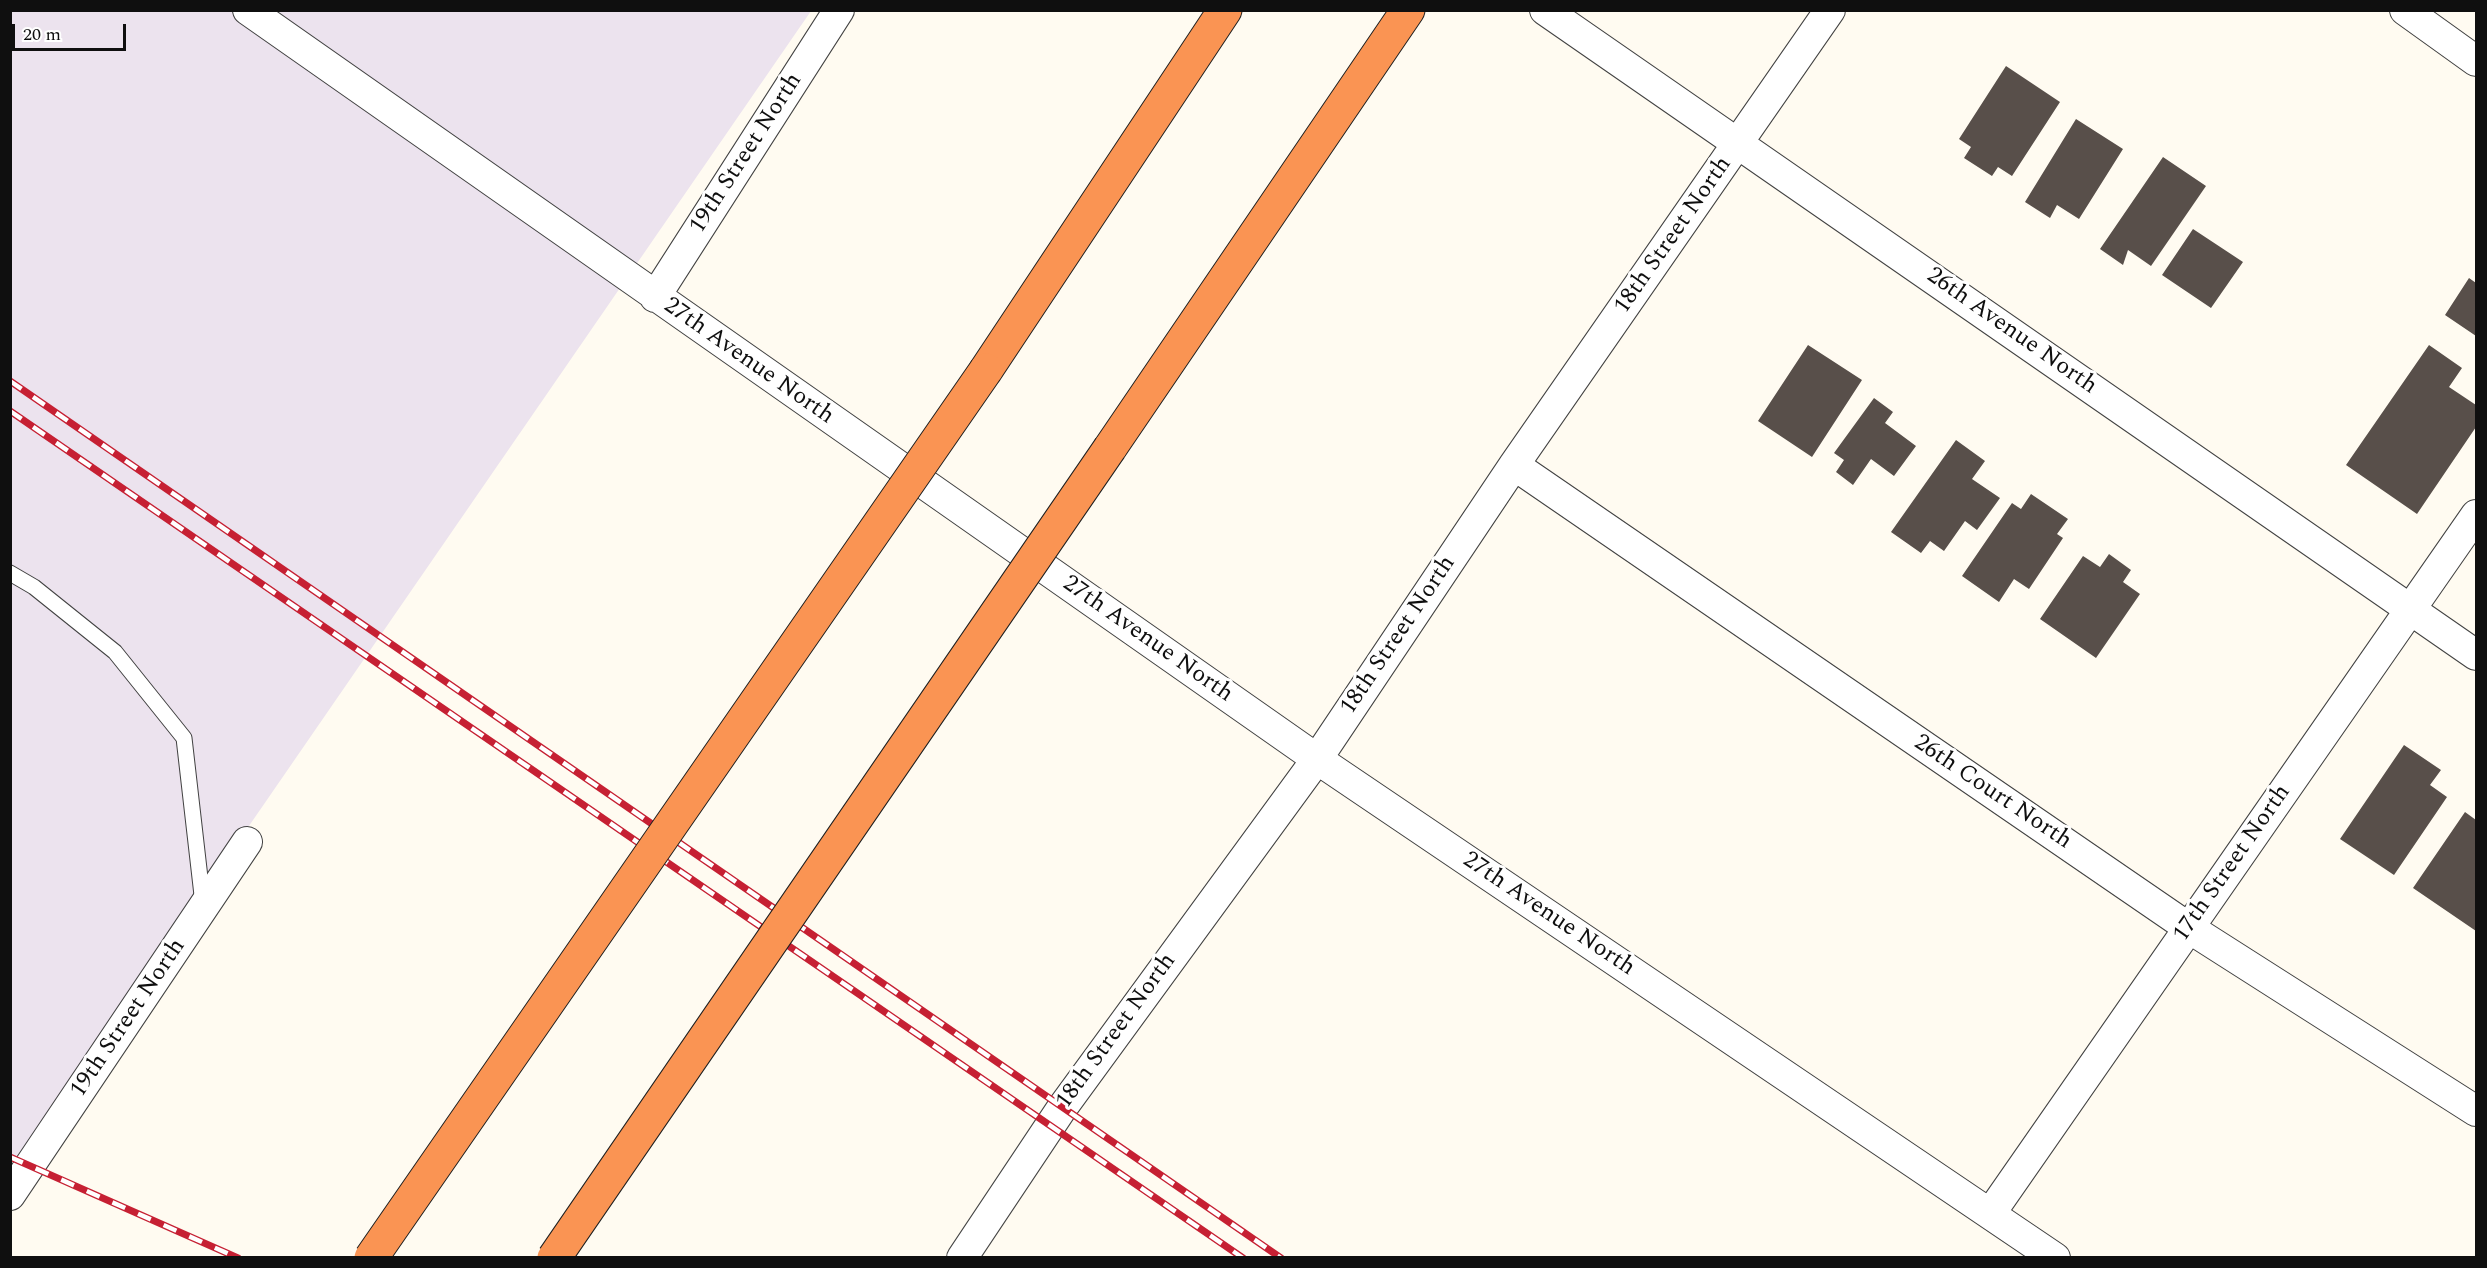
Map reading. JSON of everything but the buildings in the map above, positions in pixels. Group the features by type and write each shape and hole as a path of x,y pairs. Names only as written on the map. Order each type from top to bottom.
{"highway":[{"path":"371,1257 986,370 1225,10"},
{"path":"554,1257 1408,10"}],"street":[{"name":"27th Avenue North","path":"248,10 1317,759 2055,1257"},
{"name":"19th Street North","path":"655,297 839,10"},
{"name":"26th Avenue North","path":"1545,10 2476,655"},
{"name":"18th Street North","path":"962,1257 1062,1108 1317,759 1514,465 1830,10"},
{"path":"2405,10 2476,61"},
{"name":"26th Court North","path":"1514,465 2189,928 2476,1111"},
{"name":"17th Street North","path":"1990,1214 2476,515"},
{"name":"19th Street North","path":"10,1196 247,842"}],"lane":[{"path":"10,573 34,587 115,652 184,738 203,907"}],"shaded area":[{"path":"11,11 811,11 11,1171"}],"railway":[{"path":"10,381 1281,1258"},
{"path":"10,411 1243,1258"},
{"path":"10,1157 238,1258"}]}
